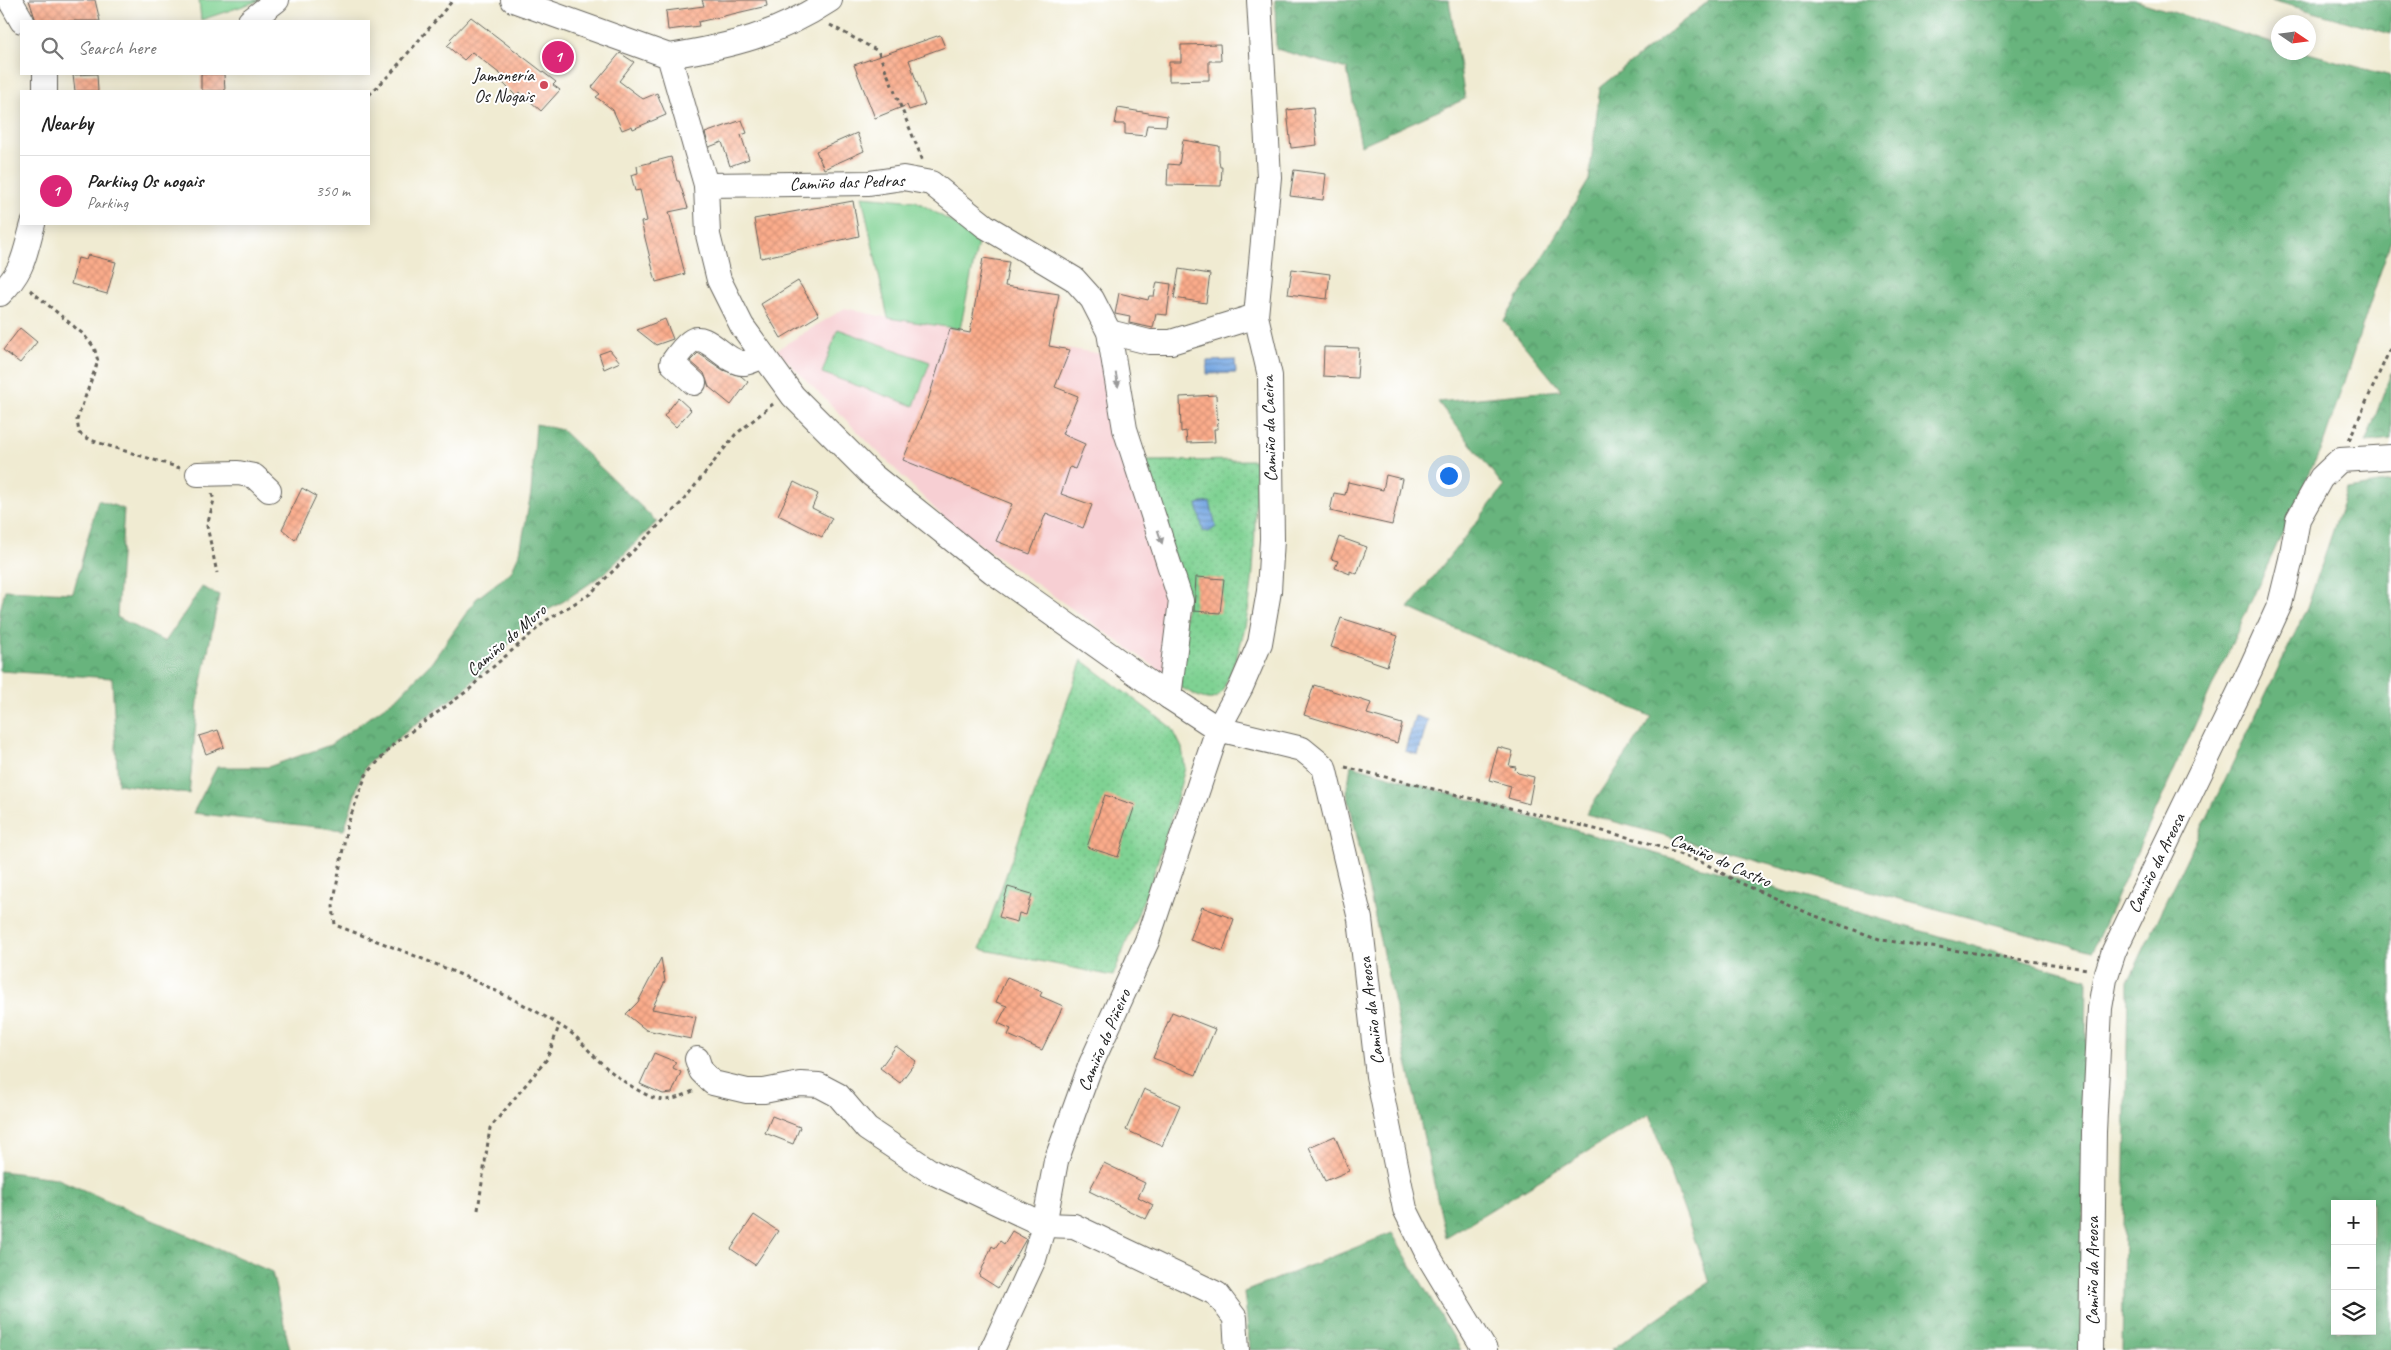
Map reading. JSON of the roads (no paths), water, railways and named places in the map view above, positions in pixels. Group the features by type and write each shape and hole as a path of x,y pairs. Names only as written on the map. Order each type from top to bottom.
{"street":[{"path":"10,0 21,20"},
{"path":"251,20 277,0"},
{"path":"513,0 669,56 725,47 775,31 810,14 830,0"},
{"name":"Camiño da Caeira","path":"1218,729 1242,687 1260,642 1269,591 1272,539 1270,376 1256,316 1269,177 1259,0"},
{"path":"669,56 706,185 708,235 719,280 742,326 789,391 872,475 993,572 1169,697 1218,729"},
{"path":"45,75 45,90"},
{"name":"Camiño das Pedras","path":"706,185 869,183 903,178 932,183 985,226 1074,279 1092,299 1109,332 1125,429 1181,601 1169,697"},
{"path":"8,286 22,264 33,225"},
{"path":"1109,332 1149,342 1171,342 1256,316"},
{"path":"694,383 672,363 690,342 698,339 705,341 729,359 744,363 763,356"},
{"name":"Camiño da Areosa","path":"2091,1350 2094,1122 2100,1008 2107,972 2114,951 2280,604 2298,519 2321,478 2340,460 2391,457"},
{"path":"198,474 238,473 254,476 269,490"},
{"name":"Camiño da Areosa","path":"1218,729 1302,749 1324,767 1360,920 1378,1076 1405,1209 1430,1259 1485,1350"},
{"name":"Camiño do Piñeiro","path":"992,1350 1034,1259 1044,1225 1056,1161 1091,1064 1147,941 1218,729"},
{"path":"697,1059 701,1071 712,1083 747,1091 764,1091 800,1084 819,1084 838,1095 868,1129 930,1171 1044,1225 1074,1226 1217,1294 1234,1318 1237,1350"}],"water":[{"path":"1235,360 1236,373 1207,374 1207,361"},
{"path":"1210,502 1216,527 1209,532 1203,531 1197,504"},
{"path":"1415,716 1428,720 1418,755 1405,751"}],"place":[{"name":"Parking Os nogais","path":"558,57"},
{"name":"Jamonería Os Nogais","path":"544,85"}]}
